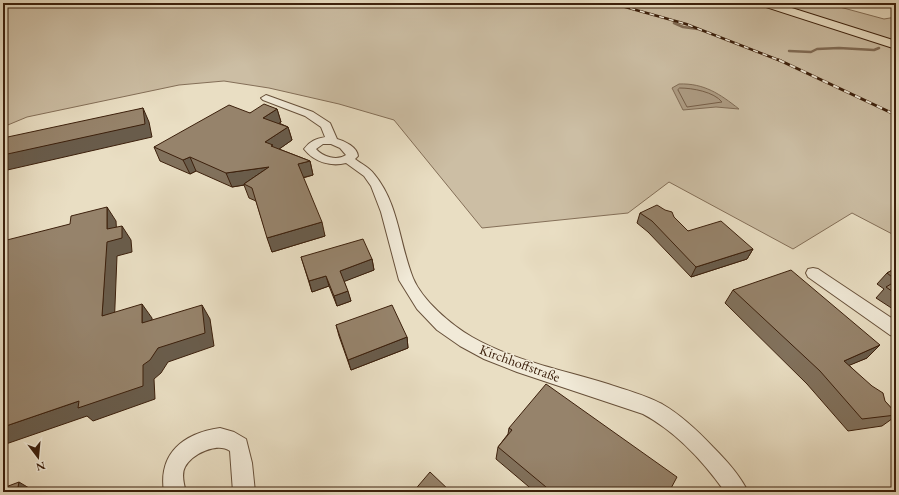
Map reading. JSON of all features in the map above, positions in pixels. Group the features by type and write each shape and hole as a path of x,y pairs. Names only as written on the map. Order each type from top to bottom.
{"main road":[{"path":"764,3 896,45"}],"street":[{"path":"266,98 309,114 326,125 332,140"},
{"path":"332,140 341,143 352,153 352,156 341,161 315,155 310,149 312,145 318,141 332,140"},
{"name":"Kirchhoffstraße","path":"348,159 369,175 377,187 384,200 406,280 412,292 435,320 462,341 495,357 624,398 656,411 688,436 729,480 737,492"},
{"path":"813,273 896,330"},
{"path":"175,492 172,479 177,461 194,445 211,439 227,438 239,446 244,492"}],"shaded area":[{"path":"3,3 825,3 884,19 896,17 896,236 852,213 793,249 669,182 628,213 482,228 394,120 339,104 269,88 224,81 179,85 27,117 3,127"}],"water":[{"path":"679,84 696,85 711,90 739,109 716,107 683,110 672,88"}],"building":[{"path":"264,104 277,109 263,118 288,127 265,142 273,145 271,146 310,161 298,164 322,222 267,238 252,188 244,184 269,167 226,173 190,157 183,160 154,147 229,105 250,113"},
{"path":"143,108 145,124 3,155 3,138"},
{"path":"657,205 672,212 674,217 688,231 721,221 753,249 696,267 652,221 640,213"},
{"path":"107,207 107,229 122,226 122,238 107,242 102,316 142,304 142,323 202,305 205,333 158,348 150,360 143,365 143,386 78,408 79,401 3,427 3,241 70,224 71,216"},
{"path":"363,239 372,259 340,271 348,291 334,296 326,276 309,281 301,257"},
{"path":"896,268 896,280 887,273"},
{"path":"791,270 880,345 844,361 872,386 883,393 885,401 896,413 896,415 862,419 820,371 733,290"},
{"path":"896,281 896,294 886,287"},
{"path":"392,305 407,337 348,360 336,325"},
{"path":"546,384 677,477 669,492 552,492 498,447 512,430 509,428"},
{"path":"430,472 451,492 413,492"},
{"path":"19,482 17,492 3,492 3,488"}],"waterway":[{"path":"674,23 683,27 698,29"},
{"path":"789,51 811,52 817,49 839,48 874,50 879,48"}],"railway":[{"path":"611,3 686,24 781,61"},
{"path":"779,60 896,115"}]}
